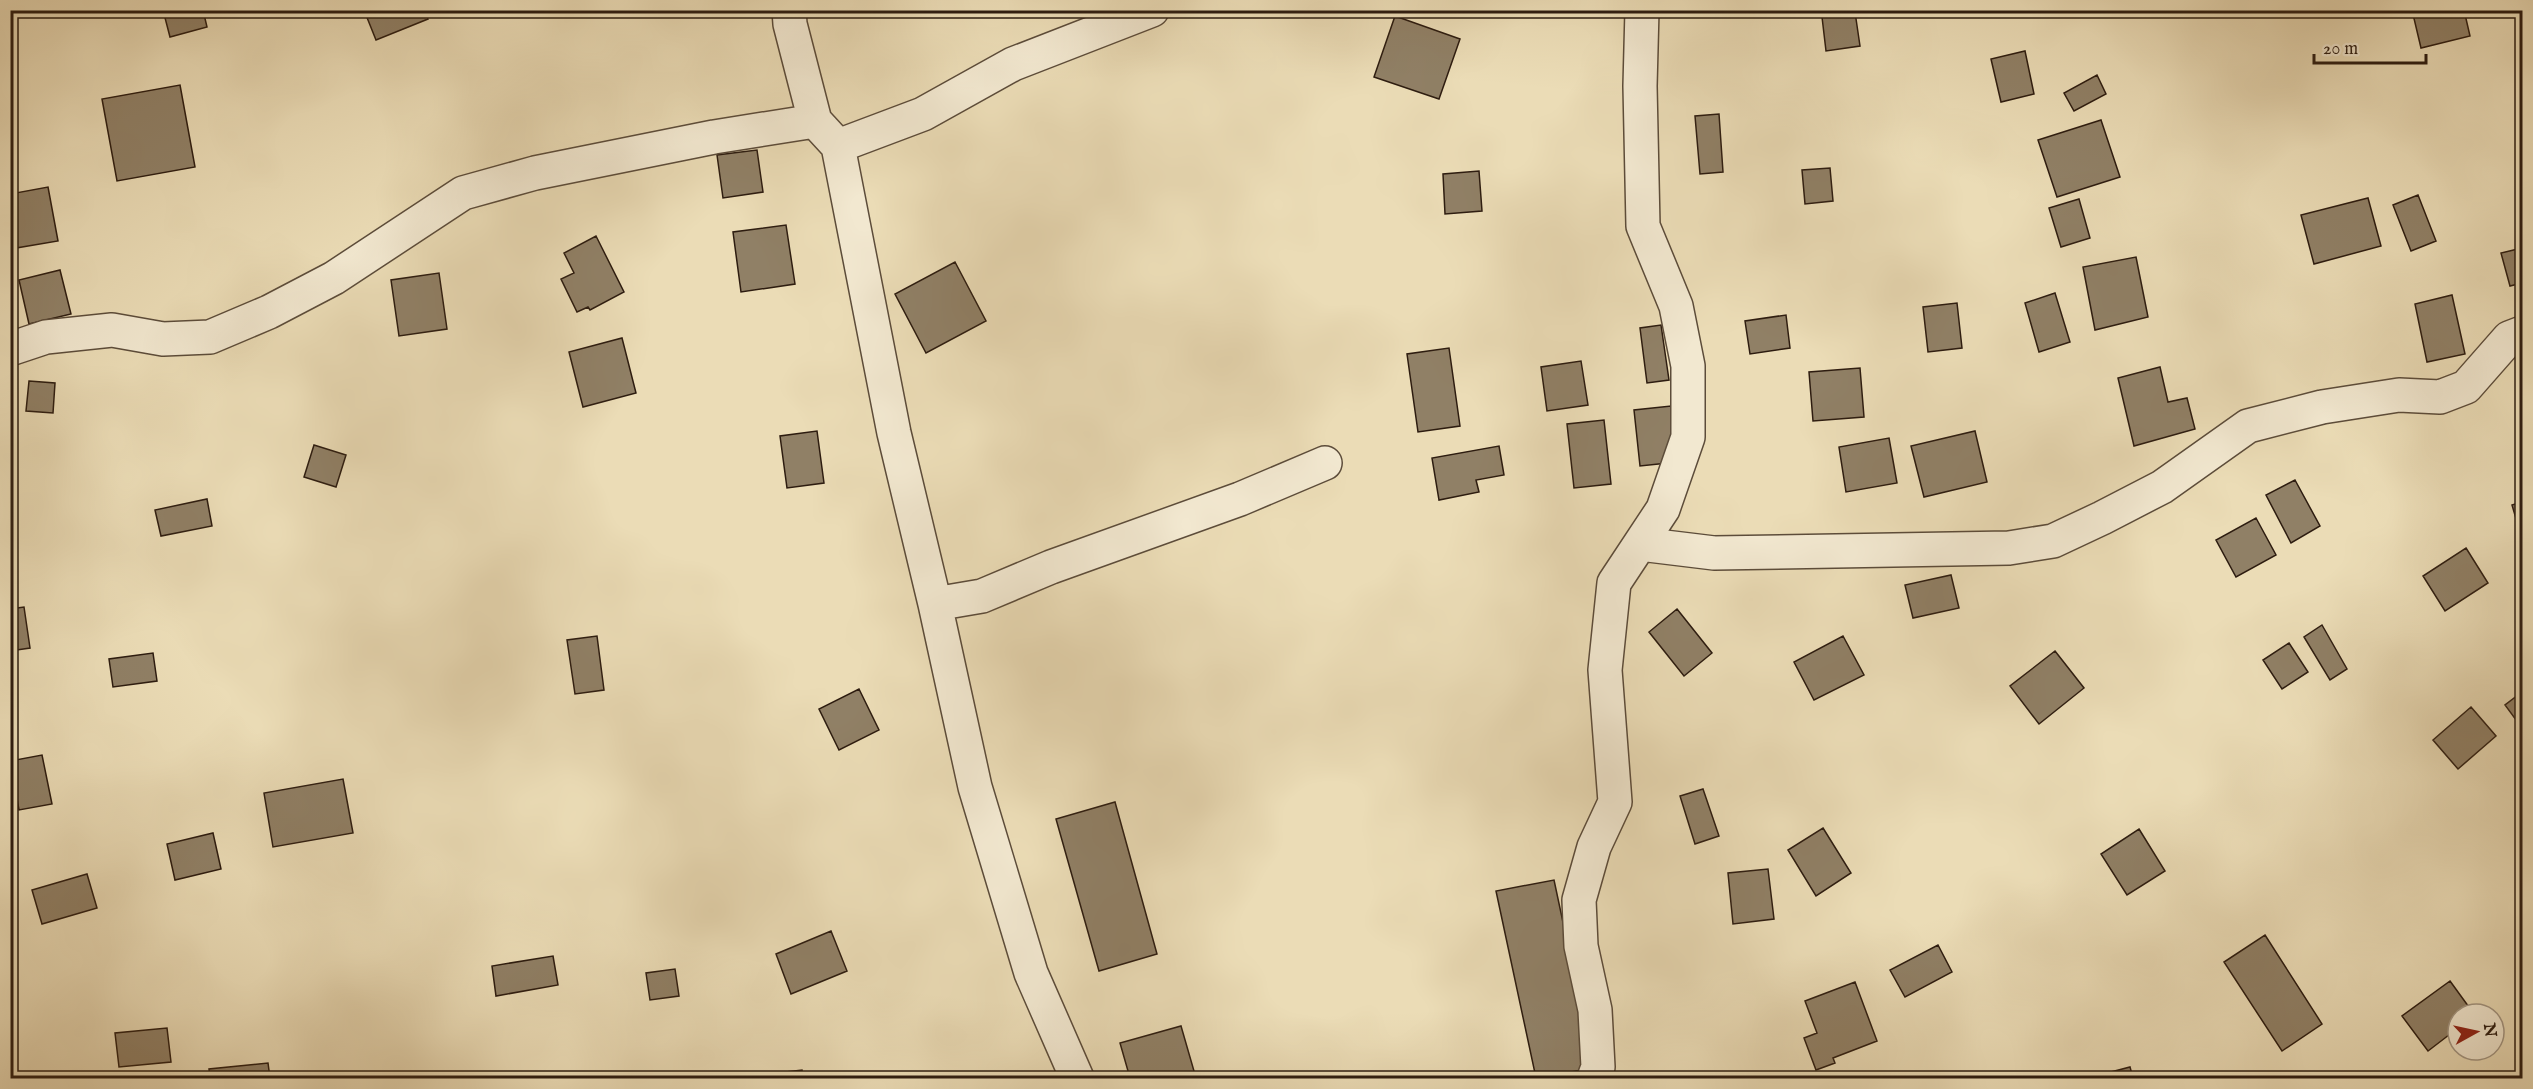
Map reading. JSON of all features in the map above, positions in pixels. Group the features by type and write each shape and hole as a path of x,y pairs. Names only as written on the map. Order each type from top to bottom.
{"street":[{"path":"789,10 790,24 815,121 838,146 894,433 935,604 975,788 1031,973 1077,1078"},
{"path":"838,146 923,114 1012,64 1152,10"},
{"path":"1594,1078 1598,1067 1595,1010 1581,946 1579,900 1594,847 1615,802 1605,670 1614,584 1663,509 1688,437 1688,366 1676,306 1643,226 1640,86 1642,10"},
{"path":"10,349 46,337 112,330 163,339 210,337 269,312 334,278 463,193 558,168 714,137 815,121"},
{"path":"1640,544 1714,553 2009,548 2054,541 2162,487 2248,426 2322,407 2399,395 2440,397 2466,387 2510,338 2523,333"},
{"path":"935,604 982,596 1051,567 1240,499 1325,463"}],"building":[{"path":"163,10 203,10 207,27 170,37"},
{"path":"364,10 424,10 428,19 376,40"},
{"path":"2412,10 2464,10 2470,36 2421,48"},
{"path":"1855,12 1860,46 1826,51 1822,17"},
{"path":"1395,16 1460,39 1439,99 1374,77"},
{"path":"2025,51 2034,94 2001,102 1991,59"},
{"path":"2097,75 2106,94 2074,111 2064,93"},
{"path":"180,85 195,167 117,181 102,99"},
{"path":"1719,114 1723,172 1700,174 1695,116"},
{"path":"2101,120 2120,177 2057,197 2038,140"},
{"path":"757,150 763,192 723,198 717,155"},
{"path":"1830,168 1833,201 1805,204 1802,170"},
{"path":"1479,171 1482,211 1445,214 1443,174"},
{"path":"48,187 58,241 10,249 10,194"},
{"path":"2418,195 2436,241 2411,251 2393,205"},
{"path":"2368,198 2381,246 2314,264 2301,215"},
{"path":"2079,199 2090,238 2061,247 2049,208"},
{"path":"786,225 795,284 741,292 733,232"},
{"path":"596,236 624,292 590,310 588,307 577,312 561,279 574,273 564,253"},
{"path":"2522,248 2522,283 2510,286 2501,253"},
{"path":"2136,257 2148,317 2095,330 2083,267"},
{"path":"955,262 986,321 926,353 895,294"},
{"path":"60,270 71,314 29,324 19,280"},
{"path":"439,273 447,329 399,336 391,280"},
{"path":"2055,293 2070,342 2039,352 2025,303"},
{"path":"2452,295 2465,354 2427,362 2415,304"},
{"path":"1957,303 1962,348 1928,352 1923,307"},
{"path":"1786,315 1790,348 1750,354 1745,321"},
{"path":"1661,325 1669,380 1647,383 1640,328"},
{"path":"622,338 636,393 583,407 569,352"},
{"path":"1449,348 1460,426 1418,432 1407,354"},
{"path":"1581,361 1588,405 1547,411 1541,367"},
{"path":"2160,367 2168,402 2187,398 2195,429 2134,446 2118,378"},
{"path":"1860,368 1864,417 1813,421 1809,372"},
{"path":"29,381 55,383 53,413 26,411"},
{"path":"1671,406 1677,462 1640,466 1634,410"},
{"path":"1604,420 1611,484 1574,488 1567,424"},
{"path":"817,431 824,483 787,488 780,436"},
{"path":"1975,431 1987,482 1924,497 1911,446"},
{"path":"1889,438 1897,483 1846,492 1839,447"},
{"path":"314,445 346,455 336,487 304,477"},
{"path":"1499,446 1504,475 1476,480 1479,492 1439,500 1432,458"},
{"path":"2295,480 2320,526 2291,543 2266,495"},
{"path":"207,499 212,526 161,536 155,510"},
{"path":"2522,502 2522,539 2512,505"},
{"path":"2256,518 2276,555 2236,577 2216,540"},
{"path":"2466,548 2488,583 2445,611 2423,576"},
{"path":"1951,575 1959,608 1913,618 1905,585"},
{"path":"24,607 30,648 10,651 10,609"},
{"path":"1677,609 1712,653 1684,676 1649,632"},
{"path":"2322,625 2347,669 2330,680 2304,637"},
{"path":"597,636 604,690 575,694 567,640"},
{"path":"1843,636 1864,675 1814,700 1794,662"},
{"path":"2289,643 2308,672 2282,689 2263,660"},
{"path":"2055,651 2084,688 2039,724 2010,686"},
{"path":"153,653 157,681 113,687 109,659"},
{"path":"859,689 879,730 839,750 819,709"},
{"path":"2522,692 2522,728 2505,705"},
{"path":"2471,707 2496,736 2458,769 2433,740"},
{"path":"42,755 52,804 19,810 10,761"},
{"path":"343,779 353,833 273,847 264,793"},
{"path":"1703,789 1719,836 1695,844 1680,796"},
{"path":"1115,802 1157,954 1099,971 1056,819"},
{"path":"1823,828 1851,873 1816,896 1788,850"},
{"path":"2139,829 2165,871 2127,895 2101,854"},
{"path":"213,833 221,869 175,880 167,844"},
{"path":"1768,869 1774,919 1733,924 1728,873"},
{"path":"87,874 97,908 42,924 32,890"},
{"path":"1554,880 1594,1068 1536,1078 1496,891"},
{"path":"831,931 847,971 791,994 776,954"},
{"path":"2265,935 2322,1024 2282,1051 2224,962"},
{"path":"1938,945 1952,972 1905,997 1890,970"},
{"path":"553,956 558,985 496,996 492,966"},
{"path":"675,969 679,996 650,1000 646,973"},
{"path":"2450,981 2465,1002 2446,1002 2446,1037 2428,1051 2402,1016"},
{"path":"1855,982 1877,1041 1833,1058 1835,1063 1816,1070 1804,1038 1817,1033 1805,1001"},
{"path":"1181,1026 1196,1078 1130,1078 1120,1043"},
{"path":"167,1028 171,1062 119,1067 115,1033"},
{"path":"268,1063 270,1078 210,1078 209,1069"},
{"path":"2130,1067 2133,1078 2088,1078"},
{"path":"802,1070 803,1078 787,1078 786,1072"}]}
